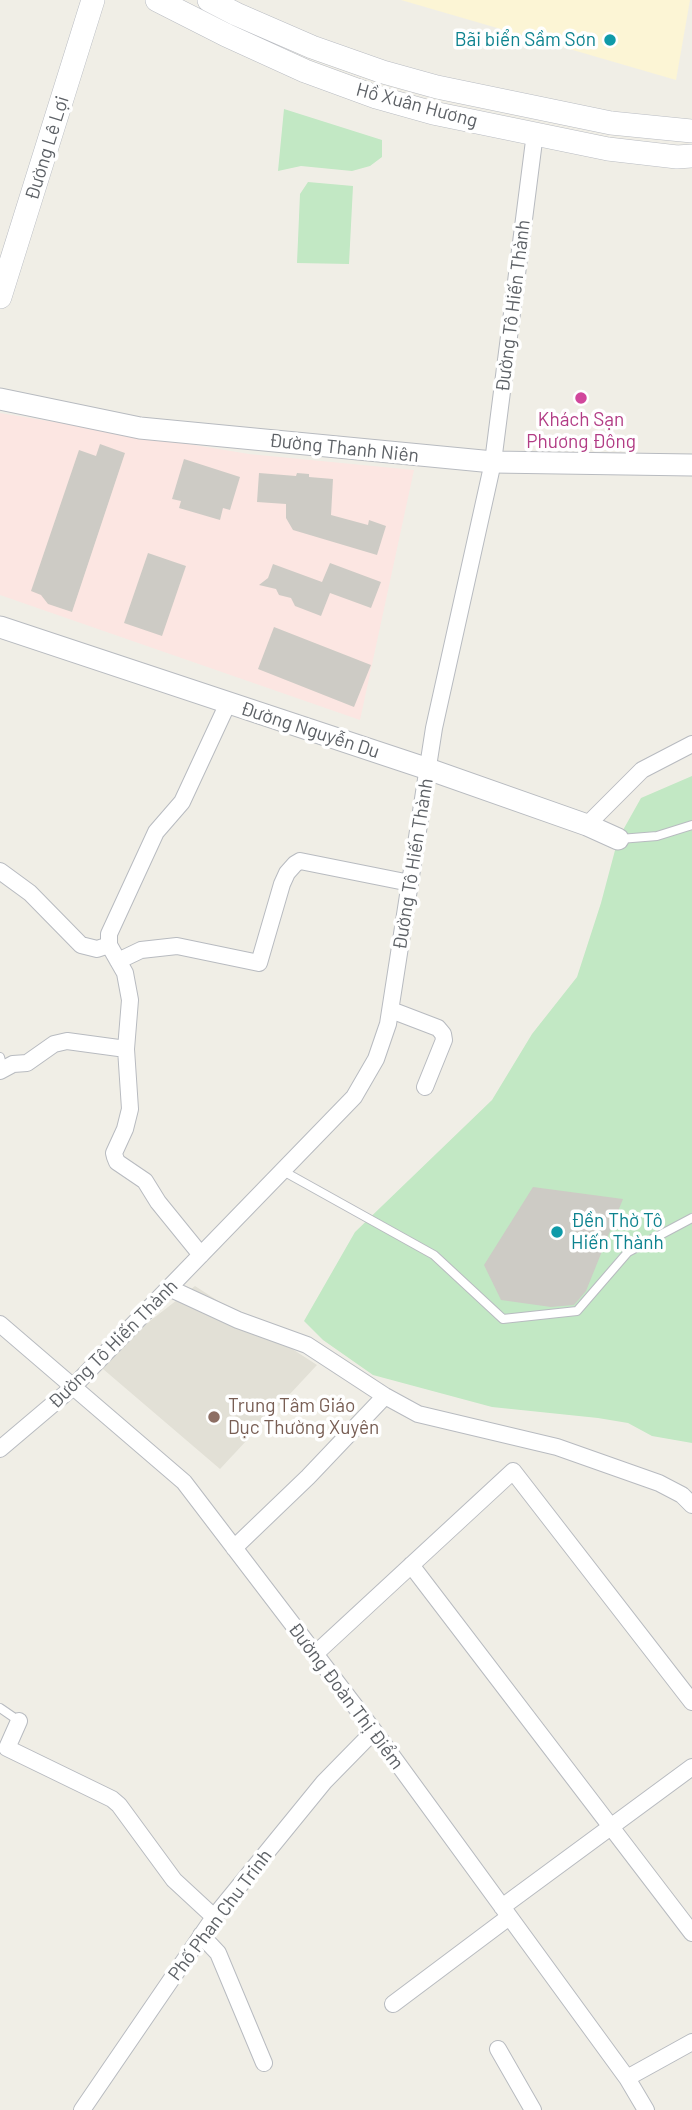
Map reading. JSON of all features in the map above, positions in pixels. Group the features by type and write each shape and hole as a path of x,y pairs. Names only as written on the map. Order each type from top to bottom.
{"main road":[{"name":"Đường Lê Lợi","path":"0,297 93,0"},
{"name":"Hồ Xuân Hương","path":"157,0 304,71 376,97 433,113 608,149 692,156"},
{"name":"Hồ Xuân Hương","path":"209,0 312,47 383,72 437,87 611,123 692,131"},
{"path":"535,133 538,107"}],"street":[{"name":"Đường Tô Hiến Thành","path":"0,1449 72,1388 354,1097 376,1059 391,1010 434,727 493,462 535,133"},
{"name":"Đường Thanh Niên","path":"0,399 140,428 493,462 692,465"},
{"name":"Đường Nguyễn Du","path":"0,627 428,769 587,825 618,839"},
{"path":"201,1255 158,1202 145,1181 117,1162 115,1157 114,1153 125,1129 130,1109 126,1049 130,1000 125,973 109,945 108,934 156,832 182,802 228,703"},
{"path":"587,825 642,770 692,744"},
{"path":"118,961 141,950 177,946 259,963 282,884 287,873 300,861 410,883"},
{"path":"0,871 30,893 81,945 97,949 109,945"},
{"path":"391,1010 438,1028 443,1034 444,1040 425,1087"},
{"path":"1,1065 27,1063 54,1044 67,1041 126,1049"},
{"path":"169,1288 237,1321 307,1345 385,1396 418,1414 546,1444 583,1456 659,1483 682,1495 692,1506"},
{"name":"Đường Đoàn Thị Điểm","path":"0,1324 184,1482 373,1731 627,2078 646,2110"},
{"path":"234,1548 308,1477 385,1396"},
{"path":"315,1654 513,1471 692,1702"},
{"path":"411,1565 692,1933"},
{"path":"19,1721 7,1748 112,1799 165,1870 214,1917"},
{"name":"Phố Phan Chu Trinh","path":"82,2110 214,1917 324,1782 373,1731"},
{"path":"393,2004 611,1826 692,1767"},
{"path":"201,1935 218,1953 264,2063"},
{"path":"627,2078 692,2042"},
{"path":"498,2049 533,2110"}],"lane":[{"path":"618,839 657,836 692,825"},
{"path":"282,1171 434,1255 503,1319 577,1311 628,1252 692,1218"},
{"path":"0,1708 19,1721"}],"shaded area":[{"path":"0,413 249,454 414,470 360,720 0,595"},
{"name":"Trung Tâm Giáo Dục Thường Xuyên","path":"195,1286 317,1365 220,1469 96,1363"}],"green space":[{"path":"284,109 382,140 382,157 370,166 352,171 301,166 278,171"},
{"path":"308,182 353,186 349,264 297,263 300,194"},
{"path":"692,776 692,1443 652,1436 628,1423 492,1407 373,1375 323,1340 304,1321 355,1232 492,1100 532,1034 577,977 618,839 641,798"}],"sand":[{"name":"Bãi biển Sầm Sơn","path":"401,0 690,0 676,80"}],"building":[{"path":"100,444 125,453 72,612 48,604 41,595 31,591 79,450 96,456"},
{"path":"184,459 240,477 230,510 223,508 220,520 179,508 181,501 172,499"},
{"path":"259,473 296,476 297,473 333,479 331,515 368,525 369,520 386,526 377,555 293,530 286,518 286,504 257,502"},
{"path":"148,553 186,566 162,636 124,623"},
{"path":"330,563 381,582 371,608 330,593 321,616 295,606 291,598 279,595 276,589 259,585 268,578 273,564 322,582"},
{"path":"274,627 371,665 354,707 258,669"},
{"name":"Đền Thờ Tô Hiến Thành","path":"533,1187 623,1199 586,1291 574,1305 551,1307 501,1300 484,1265"}],"place":[{"name":"Bãi biển Sầm Sơn","path":"610,40"},
{"name":"Khách Sạn Phương Đông","path":"581,398"},
{"name":"Đền Thờ Tô Hiến Thành","path":"557,1232"},
{"name":"Trung Tâm Giáo Dục Thường Xuyên","path":"214,1417"}]}
